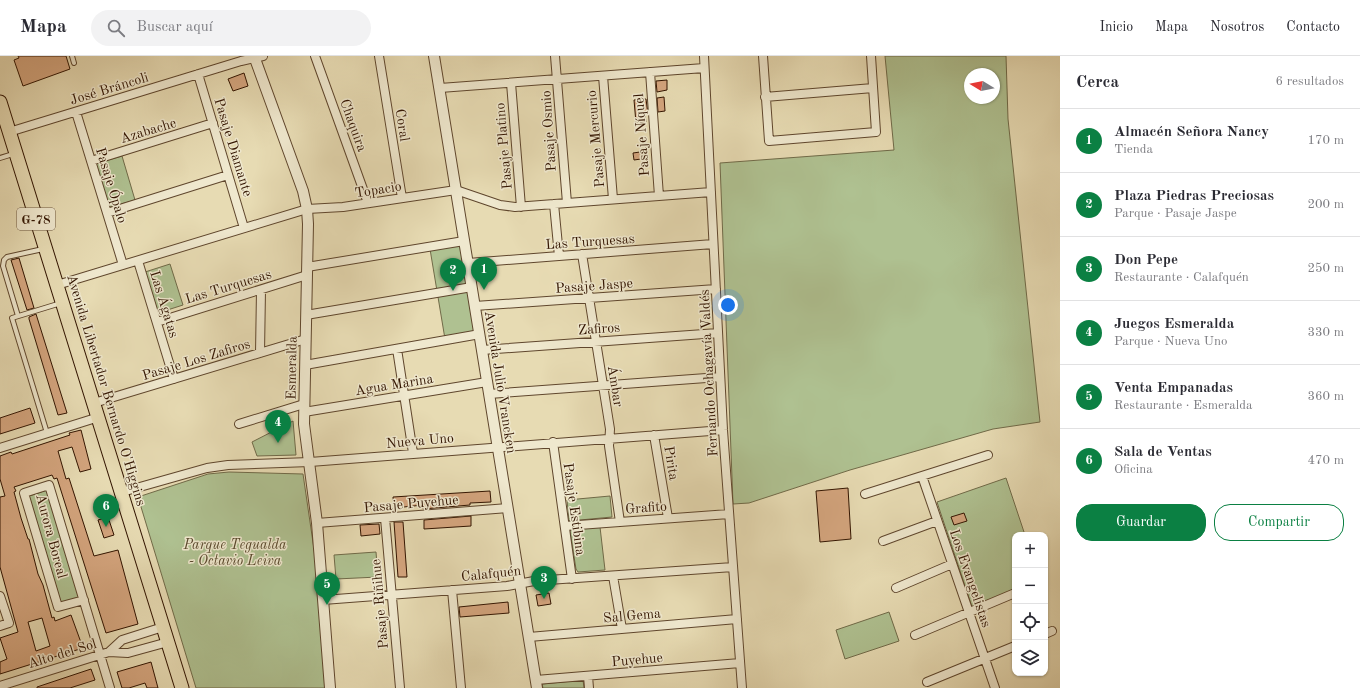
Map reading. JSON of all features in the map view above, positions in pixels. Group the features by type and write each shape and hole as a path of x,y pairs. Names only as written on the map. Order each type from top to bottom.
{"main road":[{"name":"Avenida Libertador Bernardo O'Higgins","path":"0,102 182,688"}],"street":[{"name":"José Bráncoli","path":"9,132 257,56"},
{"name":"Esmeralda","path":"257,56 303,191 307,209 304,408 305,432 317,524 330,688"},
{"name":"Chaquira","path":"315,56 368,204"},
{"name":"Coral","path":"379,56 402,198"},
{"name":"Avenida Julio Vrancken","path":"434,56 536,684"},
{"name":"Pasaje Osmio","path":"556,56 567,203"},
{"name":"Fernando Ochagavía Valdés","path":"704,56 723,430 742,688"},
{"path":"763,56 769,141 876,132 871,56"},
{"path":"440,88 704,68"},
{"name":"Pasaje Níquel","path":"650,72 659,196"},
{"name":"Pasaje Diamante","path":"198,74 244,228"},
{"name":"Pasaje Mercurio","path":"603,76 613,200"},
{"name":"Pasaje Platino","path":"511,83 521,207"},
{"path":"765,97 873,88"},
{"name":"Pasaje Ópalo","path":"76,112 122,265"},
{"name":"Azabache","path":"91,161 213,123"},
{"path":"107,213 228,174"},
{"name":"Topacio","path":"57,285 307,209 336,208 368,204 456,190 500,205 521,207 711,192"},
{"path":"554,204 559,256"},
{"name":"Las Turquesas","path":"157,322 261,290 307,271 464,241"},
{"name":"Las Turquesas","path":"468,263 714,244"},
{"name":"Ámbar","path":"582,254 610,429 609,446 620,522"},
{"name":"Las Ágatas","path":"138,260 174,379"},
{"path":"306,315 472,287"},
{"name":"Pasaje Jaspe","path":"475,306 716,289"},
{"path":"260,353 261,290"},
{"name":"Zafiros","path":"482,350 718,333"},
{"path":"305,365 480,334"},
{"name":"Pasaje Los Zafiros","path":"94,403 306,339"},
{"path":"397,349 413,453"},
{"path":"489,394 720,376"},
{"name":"Agua Marina","path":"239,424 304,408 404,396 487,382"},
{"path":"0,448 99,417"},
{"name":"Nueva Uno","path":"122,492 214,466 310,462 498,446 723,430"},
{"name":"Pirita","path":"654,435 668,518"},
{"name":"Pasaje Estibina","path":"552,442 572,579"},
{"path":"865,494 988,454"},
{"name":"Los Evangelistas","path":"922,476 995,688"},
{"name":"Aurora Boreal","path":"84,600 58,607 24,493 49,485 84,600 110,688"},
{"name":"Pasaje Puyehue","path":"317,524 508,508"},
{"name":"Grafito","path":"565,526 729,514"},
{"name":"Pasaje Riñihue","path":"385,518 400,688"},
{"path":"883,541 937,521"},
{"path":"896,588 952,564"},
{"name":"Calafquén","path":"323,600 733,567"},
{"path":"613,576 622,629"},
{"path":"452,590 461,688"},
{"path":"915,635 1012,594"},
{"path":"0,596 9,623 0,626"},
{"name":"Sal Gema","path":"529,637 737,619"},
{"name":"Alto del Sol","path":"109,652 122,640 163,627"},
{"name":"Alto del Sol","path":"0,686 109,652 128,653 168,642"},
{"path":"927,682 1012,647"},
{"name":"Puyehue","path":"536,684 588,676 740,663"},
{"path":"588,676 589,688"}],"lane":[{"path":"72,56 74,63"},
{"path":"0,158 15,153"},
{"path":"18,316 3,266 3,261 7,257 46,248"},
{"path":"47,433 12,318 62,302"}],"green space":[{"path":"885,56 1006,56 1008,119 1040,422 993,429 850,470 749,503 733,504 720,163 894,150"},
{"path":"122,156 135,200 107,208 94,164"},
{"path":"460,243 475,334 445,339 430,249"},
{"path":"170,264 183,305 158,313 145,272"},
{"path":"293,421 296,455 257,456 252,442"},
{"name":"Parque Tegualda - Octavio Leiva","path":"229,472 303,474 322,604 325,688 196,688 138,497 208,474"},
{"path":"1006,478 1024,532 1012,532 1012,590 972,607 937,502"},
{"path":"47,490 79,598 61,603 29,496"},
{"path":"610,496 612,517 569,521 567,500"},
{"path":"600,527 605,570 578,572 576,569 570,531 572,529"},
{"path":"376,552 378,577 336,579 334,555"},
{"path":"889,612 899,641 845,659 836,630"},
{"path":"583,680 584,688 543,688 542,684"}],"building":[{"path":"18,56 66,56 70,69 23,86 14,60 19,58"},
{"path":"244,73 248,86 233,91 228,79"},
{"path":"667,80 667,90 657,92 656,81"},
{"path":"664,97 665,111 658,112 657,98"},
{"path":"646,99 648,114 645,114 646,122 636,123 634,100"},
{"path":"647,151 648,158 634,160 633,153"},
{"path":"19,258 34,308 27,310 11,260"},
{"path":"36,314 67,413 58,415 29,319 29,317"},
{"path":"30,408 35,423 0,434 0,418"},
{"path":"81,430 91,469 80,472 72,447 58,451 66,479 69,478 94,556 118,550 138,624 106,633 57,478 54,479 52,475 14,487 21,518 29,539 52,618 54,617 55,621 71,615 83,648 0,674 0,662 7,659 0,638 18,632 0,567 0,497 5,496 0,479 0,456 11,452 12,454 70,435 69,433","holes":["42,618 50,646 36,651 28,622"]},
{"path":"848,488 851,539 820,542 816,491"},
{"path":"490,491 491,502 423,509 423,505 394,508 393,497"},
{"path":"964,513 967,521 954,525 951,517"},
{"path":"471,516 471,526 424,529 424,520"},
{"path":"108,517 114,535 104,538 98,520"},
{"path":"394,522 403,522 407,577 398,577"},
{"path":"379,524 380,534 361,536 360,525"},
{"path":"549,593 551,604 538,606 536,595"},
{"path":"508,602 509,613 460,617 459,607"},
{"path":"151,662 158,688 147,688 145,683 129,688 122,688 117,672"},
{"path":"91,669 95,680 70,688 37,688 37,687"}],"place":[{"name":"Almacén Señora Nancy","path":"484,290"},
{"name":"Plaza Piedras Preciosas","path":"453,291"},
{"name":"Juegos Esmeralda","path":"278,443"},
{"name":"Sala de Ventas","path":"106,527"},
{"name":"Don Pepe","path":"544,599"},
{"name":"Venta Empanadas","path":"327,605"}]}
